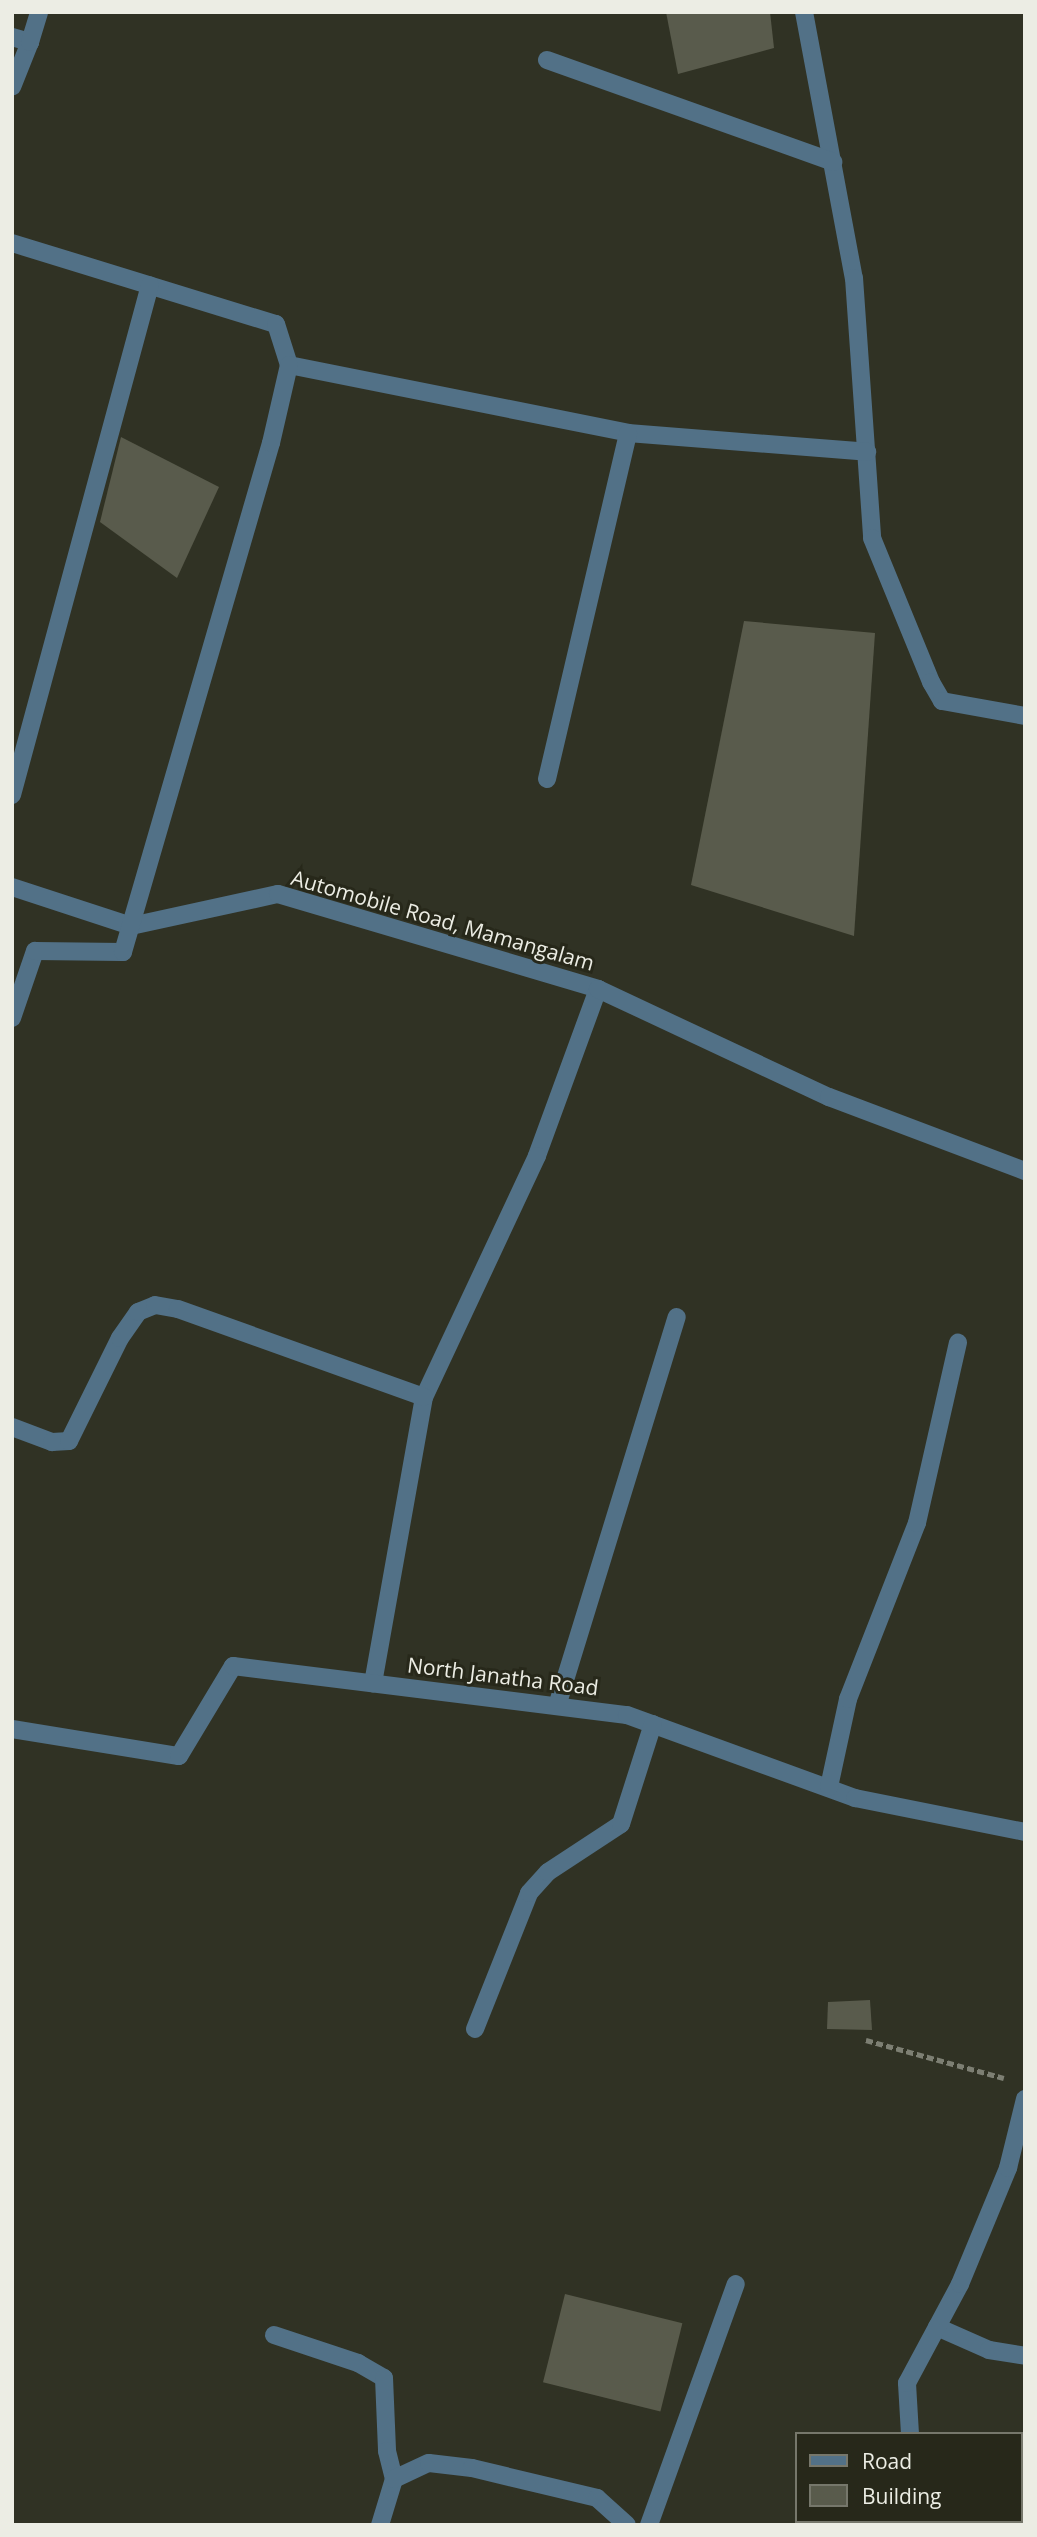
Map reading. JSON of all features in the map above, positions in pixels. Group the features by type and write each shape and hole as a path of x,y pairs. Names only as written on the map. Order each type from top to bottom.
{"street":[{"path":"12,87 39,12"},
{"path":"804,12 854,278 872,538 931,682 942,701 1025,716"},
{"path":"12,37 30,42"},
{"path":"547,60 833,162"},
{"path":"12,243 276,324 289,365 271,443 123,952 35,951 12,1018"},
{"path":"12,795 150,285"},
{"path":"289,365 628,433 867,452"},
{"path":"547,779 628,433"},
{"path":"12,887 131,926"},
{"name":"Automobile Road, Mamangalam","path":"131,926 278,894 598,989 537,1156 424,1397 373,1683"},
{"path":"598,989 829,1097 1025,1171"},
{"path":"12,1427 52,1442 69,1441 120,1338 138,1312 155,1305 178,1309 424,1397"},
{"path":"557,1706 677,1317"},
{"path":"829,1787 848,1699 918,1523 958,1343"},
{"name":"North Janatha Road","path":"12,1730 179,1756 233,1666 627,1715 855,1798 1025,1832"},
{"path":"475,2029 529,1894 548,1872 621,1824 653,1724"},
{"path":"910,2432 907,2383 960,2284 1008,2168 1025,2099"},
{"path":"649,2525 736,2284"},
{"path":"937,2327 989,2350 1025,2356"},
{"path":"274,2335 358,2362 384,2378 387,2451 394,2479 380,2525"},
{"path":"394,2479 429,2463 472,2468 597,2498 627,2525"}],"path":[{"path":"866,2040 1012,2080"}],"building":[{"path":"666,12 770,12 774,48 678,74"},
{"path":"121,437 219,487 177,578 100,522"},
{"path":"744,621 875,633 854,936 691,885"},
{"path":"870,2000 872,2030 827,2029 828,2002"},
{"path":"565,2294 682,2323 660,2412 543,2382"}]}
